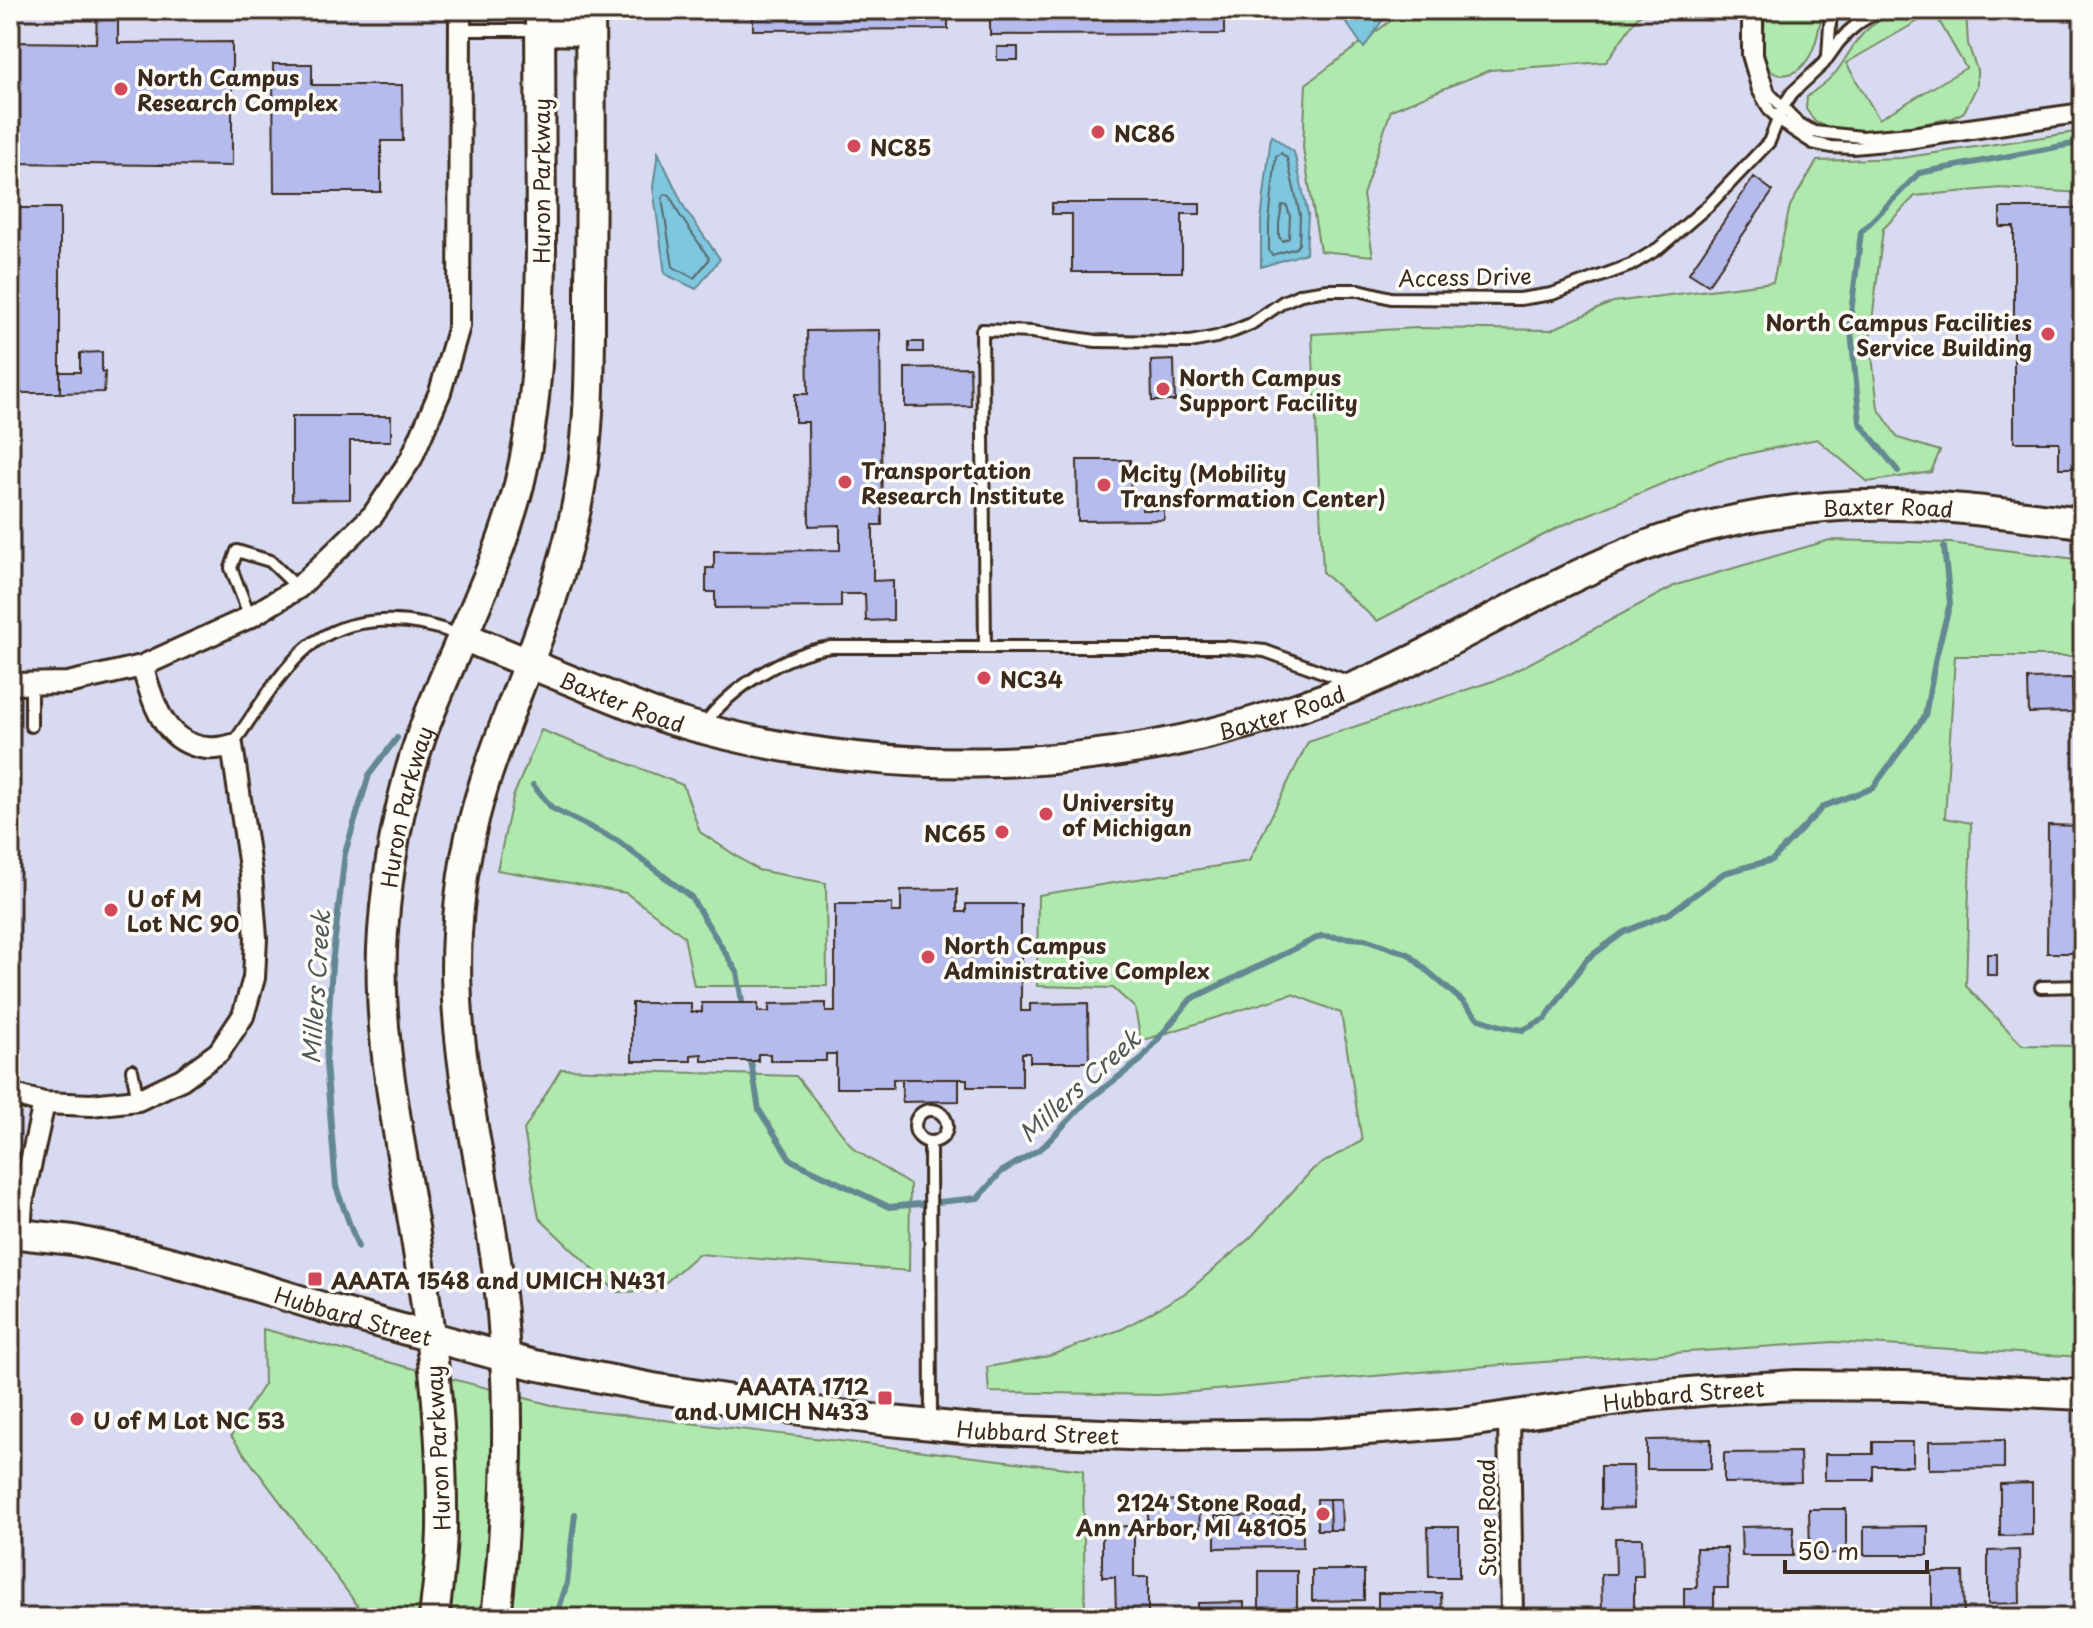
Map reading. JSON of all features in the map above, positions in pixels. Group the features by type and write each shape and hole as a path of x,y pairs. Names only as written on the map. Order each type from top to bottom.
{"street":[{"path":"20,684 68,683 142,666 250,617 298,588 373,515 411,459 440,392 459,326 460,20"},
{"path":"496,1618 507,1470 505,1357 497,1270 458,1025 456,954 461,885 475,817 493,759 565,558 584,467 590,345 590,20 540,20"},
{"name":"Huron Parkway","path":"434,1618 443,1513 439,1424 430,1337 386,1055 382,938 392,848 410,773 428,720 495,562 519,486 531,425 540,332 540,20"},
{"name":"Baxter Road","path":"463,636 640,709 702,728 776,744 851,757 941,762 1045,760 1132,750 1213,732 1299,707 1387,673 1630,552 1732,522 1802,510 1897,505 2083,523"},
{"path":"10,1094 44,1103 91,1105 138,1100 182,1079 219,1052 243,1016 254,978 256,938 251,874 232,745 209,749 184,741 171,731 161,719 142,666"},
{"path":"15,1233 44,1103"},
{"name":"Hubbard Street","path":"15,1233 73,1240 165,1261 534,1365 653,1388 931,1426 1085,1434 1245,1436 1461,1423 1647,1396 1753,1387 1890,1386 2083,1395"},
{"name":"Stone Road","path":"1509,1417 1512,1618"}],"lane":[{"path":"1748,10 1748,55 1758,90 1770,111 1781,113 1814,132 1862,137 1953,129 2083,109"},
{"path":"1757,10 1757,55 1769,93 1781,113 1813,143 1853,148 2083,116"},
{"path":"1828,57 1831,10"},
{"name":"Access Drive","path":"985,646 982,330 1032,332 1096,341 1190,342 1216,337 1251,324 1283,302 1301,294 1328,290 1359,290 1391,298 1520,299 1552,294 1631,265 1659,248 1709,205 1769,142 1792,93 1823,64 1848,32 1880,10"},
{"path":"460,20 540,20"},
{"path":"250,617 231,568 237,551 270,561 298,588"},
{"path":"232,745 293,662 326,635 352,624 412,621 463,636"},
{"path":"702,728 723,701 770,669 803,652 831,647 1225,647 1265,651 1358,685"},
{"path":"20,684 31,726"},
{"path":"2041,987 2083,986"},
{"path":"132,1070 138,1100"},
{"path":"930,1143 931,1426"}],"shaded area":[{"name":"University of Michigan","path":"10,10 2083,10 2083,1618 10,1618"}],"green space":[{"path":"1402,10 1649,10 1638,16 1606,62 1490,70 1391,110 1363,195 1373,256 1320,251 1303,148 1306,84"},
{"path":"1765,10 1822,10 1813,50 1808,60 1793,73 1778,74 1767,67"},
{"path":"1910,10 1966,10 1968,44 1977,70 1977,86 1964,112 1953,118 1906,127 1858,131 1835,130 1815,122 1806,109 1807,97 1833,76 1866,30 1883,19","holes":["1934,12 1966,68 1879,119 1846,63"]},
{"path":"2083,131 2083,193 2000,188 1915,196 1883,229 1870,338 1878,408 1898,438 1940,451 1931,472 1868,482 1817,439 1719,460 1561,526 1377,621 1323,573 1312,334 1417,328 1551,330 1613,302 1773,282 1790,206 1817,161 1901,158"},
{"path":"1830,540 1950,543 2083,560 2083,656 1955,656 1945,818 1971,823 1966,986 2022,1045 2077,1046 2083,1052 2083,1357 1834,1342 1487,1366 1159,1395 989,1392 987,1367 1049,1356 1122,1329 1187,1292 1250,1238 1313,1169 1362,1141 1341,1013 1292,994 1141,1041 1135,1008 1113,988 1037,986 1038,895 1249,861 1308,742 1502,678 1676,585"},
{"path":"541,730 683,785 700,832 758,870 826,883 827,986 694,986 684,936 626,893 497,870 513,797"},
{"path":"561,1069 796,1076 854,1149 910,1185 909,1271 698,1254 656,1291 617,1292 539,1218 524,1130"},
{"path":"263,1329 563,1408 1083,1470 1085,1618 367,1618 231,1436 264,1384"}],"water":[{"path":"1346,10 1389,10 1364,48 1346,22"},
{"path":"1271,135 1294,152 1308,214 1306,253 1261,267 1261,222"},
{"path":"658,152 685,209 720,259 696,289 665,274 653,187"}],"building":[{"name":"North Campus Research Complex","path":"97,10 118,10 118,43 232,42 232,166 10,163 10,42 96,43"},
{"path":"753,10 948,10 948,29 753,30"},
{"path":"990,10 1224,10 1224,34 990,35"},
{"path":"997,47 1018,47 1018,60 997,60"},
{"name":"North Campus Research Complex","path":"273,64 312,64 312,85 402,85 403,141 381,141 381,192 274,192"},
{"path":"1754,177 1773,191 1708,285 1689,273"},
{"path":"1052,203 1200,203 1200,214 1182,214 1182,272 1072,272 1072,214 1052,214"},
{"path":"10,208 60,208 60,393 10,393"},
{"name":"North Campus Facilities Service Building","path":"2000,208 2083,208 2083,468 2059,468 2059,442 2014,442 2014,227 2000,227"},
{"name":"Transportation Research Institute","path":"880,330 882,525 873,525 873,581 893,580 893,620 866,621 865,594 841,594 841,607 715,608 715,592 706,592 706,568 714,568 714,551 840,550 840,525 809,526 808,422 795,422 795,394 808,394 807,331"},
{"path":"909,342 923,342 923,352 909,352"},
{"path":"102,352 104,392 60,393 60,372 80,372 80,353"},
{"name":"North Campus Support Facility","path":"1174,360 1175,401 1152,401 1151,361"},
{"path":"970,367 971,406 905,407 905,368"},
{"path":"292,416 391,416 391,441 350,441 350,499 292,500"},
{"name":"Mcity (Mobility Transformation Center)","path":"1077,460 1130,460 1131,500 1142,500 1142,510 1164,510 1164,520 1078,521"},
{"path":"2072,678 2073,712 2029,713 2028,679"},
{"path":"2048,825 2083,826 2083,953 2047,953"},
{"name":"North Campus Administrative Complex","path":"957,889 957,912 966,912 966,904 1021,904 1021,1011 1030,1011 1030,1004 1088,1003 1089,1062 1030,1062 1030,1053 1022,1053 1022,1087 967,1087 967,1079 893,1079 893,1088 836,1088 836,1054 826,1054 826,1061 770,1061 770,1054 758,1054 758,1061 702,1061 702,1054 691,1055 691,1061 632,1061 632,1003 691,1003 691,1012 702,1012 702,1003 758,1003 758,1012 769,1012 769,1004 826,1003 826,1012 835,1012 835,904 892,904 892,912 901,912 901,890"},
{"path":"1987,954 1997,954 1997,975 1987,975"},
{"path":"902,1079 959,1079 959,1101 902,1102"},
{"path":"1711,1439 1711,1469 1647,1469 1647,1440"},
{"path":"2004,1440 2004,1468 1929,1469 1929,1441"},
{"path":"1873,1442 1913,1442 1913,1466 1873,1466 1873,1480 1825,1480 1825,1454 1873,1454"},
{"path":"1800,1452 1801,1482 1724,1483 1724,1453"},
{"path":"1601,1466 1633,1466 1634,1508 1601,1509"},
{"path":"2032,1483 2032,1535 2000,1536 2000,1484"},
{"name":"2124 Stone Road, Ann Arbor, MI 48105","path":"1317,1499 1329,1499 1330,1530 1317,1530"},
{"path":"1329,1499 1341,1499 1342,1530 1330,1530"},
{"path":"1199,1500 1200,1531 1148,1532 1148,1501"},
{"path":"1809,1509 1846,1509 1846,1554 1810,1554"},
{"path":"1303,1515 1303,1547 1215,1548 1215,1516"},
{"path":"1134,1526 1134,1577 1148,1577 1148,1615 1116,1615 1115,1577 1102,1577 1102,1527"},
{"path":"1793,1526 1793,1556 1742,1556 1741,1527"},
{"path":"1928,1526 1928,1555 1864,1555 1864,1527"},
{"path":"1428,1527 1459,1527 1459,1577 1429,1577"},
{"path":"1615,1538 1642,1538 1643,1576 1634,1576 1634,1613 1602,1614 1601,1574 1616,1574"},
{"path":"1696,1548 1727,1548 1728,1588 1714,1588 1714,1612 1684,1612 1684,1588 1697,1588"},
{"path":"2019,1550 2020,1603 1988,1604 1988,1551"},
{"path":"1312,1570 1364,1570 1364,1600 1312,1601"},
{"path":"1259,1571 1297,1571 1297,1615 1259,1615"},
{"path":"1932,1572 1963,1572 1964,1618 1932,1618"},
{"path":"1378,1593 1441,1593 1442,1618 1378,1618"},
{"path":"1244,1602 1244,1618 1198,1618 1198,1603"}],"waterway":[{"name":"Millers Creek","path":"1898,471 1860,423 1850,321 1861,232 1919,173 2083,142"},
{"name":"Millers Creek","path":"750,1055 759,1110 791,1160 889,1207 978,1198 1001,1172 1043,1147 1088,1100 1141,1060 1191,999 1321,936 1365,939 1408,954 1479,1019 1523,1030 1545,1019 1587,959 1624,932 1670,913 1724,873 1772,860 1824,806 1873,788 1925,716 1950,603 1944,547"},
{"name":"Millers Creek","path":"358,1247 336,1187 326,1063 332,964 345,853 369,775 397,738"},
{"name":"Millers Creek","path":"533,785 552,808 618,841 691,897 737,972 743,1008"},
{"name":"Millers Creek","path":"556,1618 567,1583 575,1514"}],"place":[{"name":"North Campus Research Complex","path":"121,89"},
{"name":"NC86","path":"1098,132"},
{"name":"NC85","path":"854,146"},
{"name":"North Campus Facilities Service Building","path":"2048,334"},
{"name":"North Campus Support Facility","path":"1163,389"},
{"name":"Transportation Research Institute","path":"845,482"},
{"name":"Mcity (Mobility Transformation Center)","path":"1104,485"},
{"name":"NC34","path":"984,678"},
{"name":"University of Michigan","path":"1046,814"},
{"name":"NC65","path":"1002,832"},
{"name":"U of M Lot NC 90","path":"111,910"},
{"name":"North Campus Administrative Complex","path":"928,957"},
{"name":"AAATA 1548 and UMICH N431","path":"315,1279"},
{"name":"AAATA 1712 and UMICH N433","path":"885,1398"},
{"name":"U of M Lot NC 53","path":"77,1419"},
{"name":"2124 Stone Road, Ann Arbor, MI 48105","path":"1323,1514"}]}
